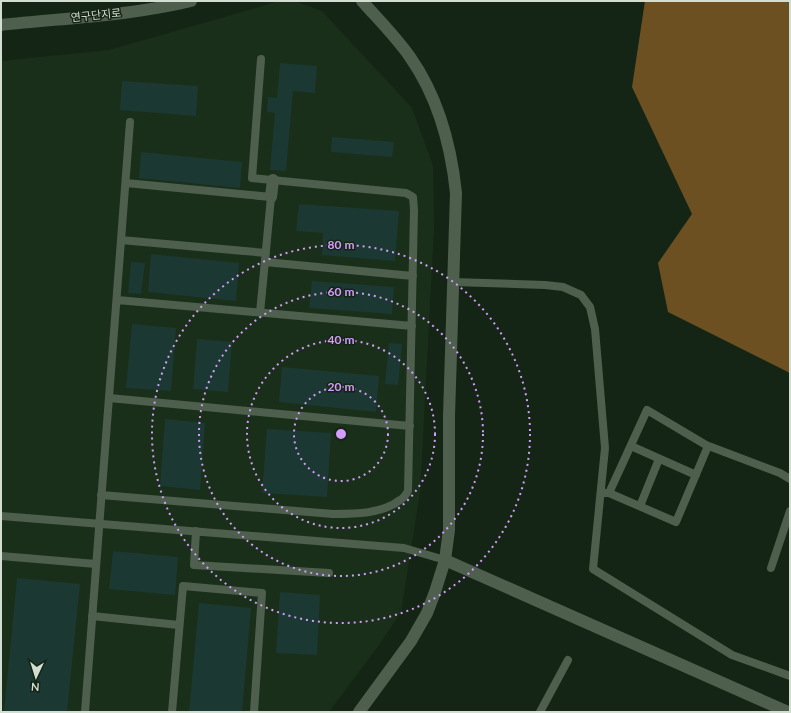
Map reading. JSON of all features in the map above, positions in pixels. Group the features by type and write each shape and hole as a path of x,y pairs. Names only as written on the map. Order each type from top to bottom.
{"street":[{"name":"연구단지로","path":"1,25 117,13 171,6 190,1"},
{"path":"359,712 412,641 435,592 445,560 449,530 449,416 456,192 453,165 447,138 430,92 410,58 362,1"},
{"path":"271,197 273,180"},
{"path":"445,560 788,712"}],"lane":[{"path":"101,495 333,514 355,514 384,508 402,500 408,491 413,276 413,197 406,193 252,178 262,59"},
{"path":"85,712 130,122"},
{"path":"126,183 271,197 260,312"},
{"path":"121,240 266,253"},
{"path":"265,262 413,276"},
{"path":"452,282 545,285 563,287 581,295 590,308 595,329 605,448 605,493 593,569 732,655 790,676"},
{"path":"117,300 412,326"},
{"path":"109,398 410,426"},
{"path":"605,493 631,446 647,410 708,446 780,473 790,479"},
{"path":"631,446 696,475"},
{"path":"605,493 676,522 708,446"},
{"path":"640,506 660,459"},
{"path":"771,568 790,511"},
{"path":"1,516 404,548 445,560"},
{"path":"196,531 194,565 329,573"},
{"path":"1,556 96,564"},
{"path":"172,712 183,586 262,593 254,712"},
{"path":"92,616 179,625"},
{"path":"540,712 568,660"}],"shaded area":[{"path":"280,1 294,1 322,11 412,108 433,166 434,229 420,492 401,612 379,645 329,712 1,712 1,61 109,50"},
{"path":"645,1 790,1 790,374 668,312 658,263 692,214 632,87"}],"building":[{"path":"280,63 317,66 315,93 293,91 286,171 270,170 275,113 267,112 268,97 277,98"},
{"path":"122,81 198,86 196,116 120,110"},
{"path":"332,137 394,142 392,157 331,152"},
{"path":"141,152 242,162 240,188 139,178"},
{"path":"299,204 399,211 395,261 322,255 323,233 296,231"},
{"path":"151,254 239,263 236,301 148,292"},
{"path":"131,262 145,263 141,294 128,293"},
{"path":"312,281 394,287 392,314 309,308"},
{"path":"132,324 176,328 171,391 126,388"},
{"path":"197,339 232,342 228,392 193,389"},
{"path":"389,343 402,344 398,385 385,384"},
{"path":"282,367 379,376 376,412 279,402"},
{"path":"165,419 205,423 200,490 160,486"},
{"path":"267,429 331,433 327,497 262,493"},
{"path":"113,551 178,557 175,595 109,589"},
{"path":"17,578 80,584 67,712 4,712"},
{"path":"280,592 320,595 317,655 276,653"},
{"path":"199,603 251,608 242,712 189,712"}]}
